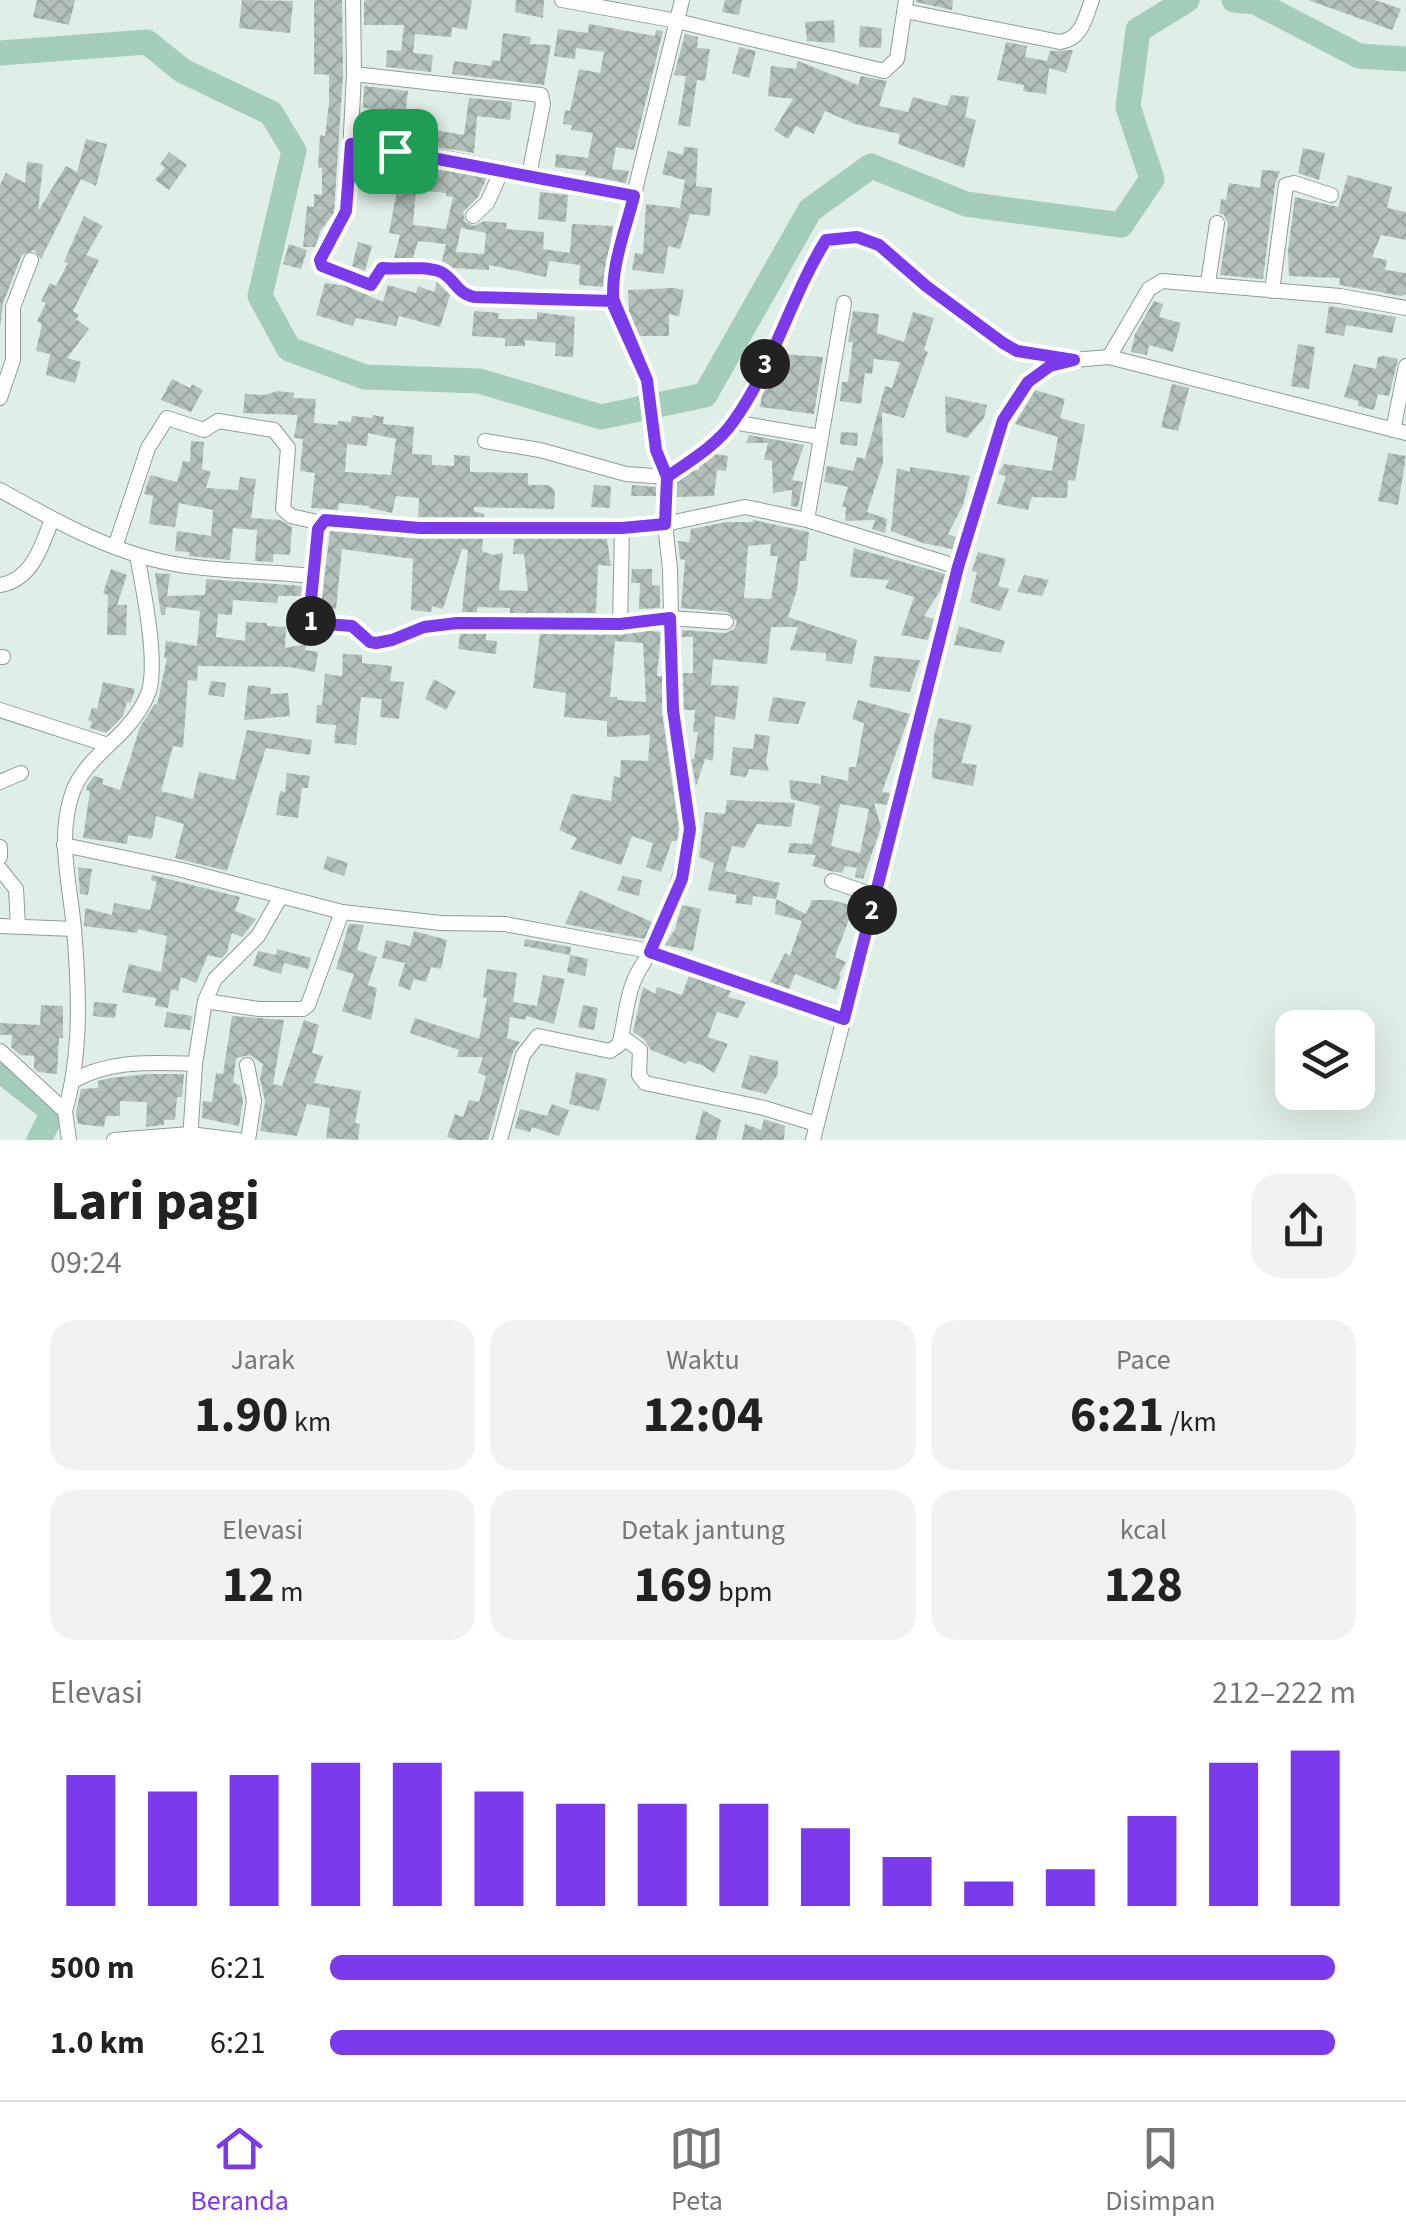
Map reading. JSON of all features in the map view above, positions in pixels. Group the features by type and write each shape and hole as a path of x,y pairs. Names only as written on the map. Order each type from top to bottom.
{"street":[{"path":"353,0 354,74 346,211 320,260 322,266 371,285 382,268 427,269 446,275 458,291 474,297 614,301"},
{"path":"562,0 677,21 884,71 897,59 906,5 1060,42 1078,33 1092,0"},
{"path":"500,1140 523,1055 538,1036 610,1051 616,1048 634,978 650,952 682,879 690,829 673,710 665,524 667,477 656,450 647,380 614,301 614,275 682,0"},
{"path":"354,74 541,95 544,104 529,175"},
{"path":"351,144 634,196"},
{"path":"473,216 487,203 502,170"},
{"path":"1272,291 1286,185 1294,183 1330,195"},
{"path":"1208,283 1217,222"},
{"path":"486,441 540,450 626,474 667,477 706,449 733,422 826,240 857,237 879,245 926,286 1003,343 1017,351 1074,360"},
{"path":"0,398 13,360 13,307 31,260"},
{"path":"1109,358 1155,284 1166,281 1340,296 1406,308"},
{"path":"807,520 844,303"},
{"path":"813,1140 958,567 1003,420 1014,400 1028,382 1050,366 1109,358 1400,431 1406,366"},
{"path":"115,547 148,448 166,418 204,430 218,421 274,430 288,448 283,509 290,516 321,523 334,520 420,528 622,528 665,524 745,507 807,520 958,567"},
{"path":"733,422 820,437"},
{"path":"0,490 52,519 138,555 184,566 312,576"},
{"path":"0,584 14,582 28,569 52,519"},
{"path":"321,523 309,620 352,626 374,643 424,627 457,623 620,624 670,618 726,622"},
{"path":"620,624 622,528"},
{"path":"69,1140 66,1111 75,1080 74,929 64,846 72,791 138,714 149,690 148,631 138,555"},
{"path":"0,710 108,745"},
{"path":"0,782 20,772"},
{"path":"0,846 0,857"},
{"path":"64,846 182,870 342,912 442,923 505,924 650,952 844,1019"},
{"path":"0,869 18,894 18,926"},
{"path":"832,881 876,896"},
{"path":"190,1137 195,1064 206,1001 215,979 258,936 280,898"},
{"path":"206,1001 303,1009 308,1005 342,912"},
{"path":"0,926 74,929"},
{"path":"621,1036 640,1050 639,1075 645,1083 764,1108 816,1124"},
{"path":"0,1051 66,1111"},
{"path":"75,1080 116,1066 195,1064"},
{"path":"248,1065 254,1101 248,1140"},
{"path":"114,1140 238,1140"}],"building":[{"path":"37,0 75,0 69,25 33,17"},
{"path":"242,0 293,1 290,33 239,28"},
{"path":"314,0 342,0 343,74 334,213 321,230 315,247 303,247 307,206 314,207 314,194 322,195 322,168 318,168 320,135 325,136 329,104 329,75 314,74"},
{"path":"368,0 472,0 467,30 452,27 451,37 415,34 413,53 433,55 431,72 386,67 387,50 401,51 404,25 364,25 364,1"},
{"path":"516,0 544,0 543,18 515,12"},
{"path":"725,0 742,0 739,15 722,12"},
{"path":"953,0 952,10 916,2"},
{"path":"1308,0 1375,0 1401,9 1392,30"},
{"path":"834,20 835,43 807,41 805,22"},
{"path":"589,24 655,36 656,30 663,31 634,150 616,147 612,169 629,171 626,183 555,167 556,154 588,158 593,133 571,130 572,125 563,124 565,110 570,111 579,69 600,73 604,52 576,48 575,59 554,56 558,29 588,33"},
{"path":"860,26 882,28 881,48 859,47"},
{"path":"503,33 531,37 530,44 551,45 544,85 452,74 454,61 491,66 492,60 500,61"},
{"path":"685,34 698,37 697,48 710,49 705,81 697,80 690,127 678,125 686,76 674,75"},
{"path":"1006,42 1027,46 1025,57 1047,61 1050,51 1073,50 1066,73 1049,68 1046,94 1023,91 1024,85 997,80"},
{"path":"739,47 756,51 749,78 732,73"},
{"path":"798,61 858,85 861,76 887,81 879,106 908,112 913,97 947,106 951,95 969,97 965,117 976,120 964,168 898,144 900,134 855,124 825,111 814,134 796,126 788,139 774,130 793,99 768,96 771,66 796,69"},
{"path":"364,86 408,91 405,116 436,119 435,130 464,135 469,98 512,102 510,120 477,116 474,153 374,137 377,109 363,108"},
{"path":"86,139 107,144 96,186 81,179 41,259 34,250 22,255 3,303 0,327 0,185 6,173 25,183 27,162 43,164 38,211 66,166 77,172"},
{"path":"684,147 698,148 696,186 712,188 710,216 690,214 680,249 668,246 664,274 632,270 635,253 643,254 646,204 680,208 685,180 662,174 668,151 683,155"},
{"path":"1303,148 1325,153 1319,180 1298,173"},
{"path":"169,152 187,165 169,190 155,180 165,168 160,164"},
{"path":"360,158 487,177 478,197 463,212 465,222 474,226 484,221 507,223 506,229 544,232 543,249 570,253 572,224 613,226 604,287 579,285 580,265 549,261 546,277 489,265 489,270 453,268 442,261 446,244 418,241 413,258 394,258 400,235 389,233 398,185 359,181","holes":["416,190 453,197 446,229 413,225","461,228 486,233 484,254 456,252"]},
{"path":"1262,170 1280,171 1263,279 1220,275 1228,224 1219,213 1221,199 1226,200 1229,183 1260,188"},
{"path":"1348,175 1392,187 1387,208 1406,212 1406,240 1381,235 1372,257 1387,260 1385,270 1406,273 1406,294 1339,285 1340,278 1289,276 1295,197 1338,207"},
{"path":"540,192 568,195 566,222 538,219"},
{"path":"84,216 103,226 86,255 99,260 73,311 79,315 76,319 89,329 67,358 81,362 75,383 46,375 50,354 36,351 42,324 37,321 50,283 56,286 68,263 64,262"},
{"path":"358,242 372,246 365,271 352,266"},
{"path":"289,244 307,250 301,269 283,264"},
{"path":"437,282 450,295 440,327 399,316 396,326 356,318 353,326 316,315 325,283 346,286 383,302 388,285 416,293 418,286 434,292"},
{"path":"628,290 684,290 679,316 669,314 669,336 639,336 629,313"},
{"path":"1154,301 1163,304 1159,317 1181,323 1173,352 1149,345 1147,355 1131,352 1135,334"},
{"path":"1329,306 1396,317 1392,333 1346,325 1344,336 1325,333"},
{"path":"474,311 499,313 498,319 537,319 537,312 575,317 573,357 555,356 556,343 525,340 525,346 505,346 505,338 472,336"},
{"path":"853,311 879,314 877,333 904,342 913,312 934,318 924,350 928,352 904,418 882,412 883,463 867,512 887,519 885,533 872,529 875,520 845,521 846,507 842,507 848,487 824,482 827,466 853,471 857,457 865,459 885,386 892,388 900,362 874,359 872,374 865,373 861,404 840,401 842,382 848,382"},
{"path":"1298,344 1315,347 1309,389 1291,386"},
{"path":"782,354 823,357 814,414 760,407 763,390 768,389 769,378"},
{"path":"1378,357 1398,359 1389,396 1378,394 1374,410 1344,397 1354,364 1376,369"},
{"path":"172,379 203,390 191,412 161,400"},
{"path":"1172,384 1189,388 1178,431 1161,427"},
{"path":"1035,390 1065,399 1060,418 1085,425 1075,481 1068,480 1067,498 1032,497 1028,510 997,504 1006,476 998,474 1004,464 1052,471 1058,437 1015,424"},
{"path":"278,391 294,393 293,398 316,399 314,423 338,425 338,421 351,422 352,416 373,415 384,417 383,424 414,427 412,454 432,455 432,465 454,466 454,455 470,456 470,472 528,473 528,485 549,485 555,491 554,509 474,507 484,517 418,517 419,498 396,496 392,513 339,503 338,510 311,508 315,473 300,471 303,439 294,438 298,415 243,413 245,394","holes":["368,433 396,439 391,475 345,472 347,444 367,446"]},
{"path":"945,396 987,405 984,418 967,438 946,432"},
{"path":"841,432 858,433 857,446 840,444"},
{"path":"749,435 804,445 792,480 803,482 798,507 791,506 792,490 773,493 772,460 764,460 768,443 746,443"},
{"path":"191,441 204,442 202,469 211,472 206,488 238,490 240,477 256,479 251,518 280,520 292,527 290,555 273,554 273,562 255,561 257,530 233,528 230,560 175,551 177,531 211,536 213,510 179,503 175,527 149,524 153,496 144,494 150,475 177,482 183,461 190,462"},
{"path":"1388,453 1406,456 1398,505 1378,501"},
{"path":"715,454 728,456 726,471 717,470 714,496 677,497 677,482 699,470"},
{"path":"910,467 970,476 963,505 948,534 956,537 952,549 891,531 897,468 910,472"},
{"path":"594,485 611,486 610,508 591,507"},
{"path":"632,485 656,487 656,496 631,496"},
{"path":"753,522 809,532 806,561 800,561 797,590 788,617 857,640 852,664 826,661 826,653 790,650 798,627 771,627 767,664 713,659 711,685 739,686 735,720 715,716 713,761 705,759 696,786 691,759 698,732 693,732 695,710 684,710 683,673 693,673 693,637 682,637 682,630 726,633 737,622 728,612 681,608 685,560 680,559 678,541 689,542 691,529","holes":["771,544 770,556 778,556 771,599 744,598 748,546"]},
{"path":"330,531 421,539 483,539 482,551 503,553 499,590 528,591 524,554 513,554 514,539 607,539 611,566 598,565 596,613 510,613 510,608 478,607 477,612 462,612 468,550 462,549 443,609 432,606 431,612 411,610 413,559 342,549 336,609 321,607"},
{"path":"854,548 945,574 940,591 924,616 934,619 928,640 901,635 914,597 885,588 889,580 850,577"},
{"path":"978,552 1006,559 998,586 1009,589 1000,611 970,602"},
{"path":"111,569 127,575 117,605 127,605 126,635 107,635 108,595 103,593"},
{"path":"632,569 652,569 652,585 660,586 660,608 639,609 640,583 631,583"},
{"path":"155,573 170,574 167,596 205,595 206,579 302,586 301,596 278,596 277,603 233,600 232,615 218,614 216,637 245,641 246,622 267,623 286,627 285,648 306,644 305,650 318,652 315,672 290,667 198,666 197,681 188,680 183,748 173,746 161,791 193,799 199,772 235,780 247,730 312,740 310,755 266,748 227,871 175,858 184,824 156,816 152,839 128,835 127,844 83,838 90,791 87,786 94,776 104,779 102,784 120,790 140,727 157,705 167,658 166,641 197,646 200,611 166,607 165,615 161,615"},
{"path":"1024,575 1049,580 1042,596 1017,592"},
{"path":"959,626 1005,641 1001,653 954,645"},
{"path":"661,632 657,676 662,676 662,713 679,829 661,872 646,867 653,843 632,836 621,865 571,849 577,838 559,830 572,794 611,801 614,776 620,778 621,760 648,761 650,735 607,737 607,721 564,717 566,693 533,688 540,634","holes":["615,641 643,643 646,702 610,697"]},
{"path":"460,634 486,634 486,640 497,641 496,654 458,649"},
{"path":"343,654 362,655 362,663 392,666 390,681 404,682 399,719 380,717 382,699 361,697 356,745 334,743 336,725 316,723 325,674 342,676"},
{"path":"874,656 920,660 910,692 869,687"},
{"path":"434,679 456,692 446,710 425,699"},
{"path":"211,681 226,683 224,697 208,695"},
{"path":"103,682 135,689 123,716 106,733 90,728 92,722 88,720 92,708 97,709"},
{"path":"248,685 271,688 270,694 288,693 290,716 244,720"},
{"path":"773,697 806,702 798,724 768,721"},
{"path":"858,700 910,714 882,792 890,793 887,805 874,803 881,827 863,879 855,877 857,868 845,866 842,873 830,871 812,866 816,855 788,853 790,843 812,844 820,806 791,799 789,780 821,784 821,775 848,781 849,767 856,767 864,723 852,719","holes":["840,804 869,809 860,853 831,846"]},
{"path":"939,718 972,725 961,763 977,765 973,786 932,778"},
{"path":"755,734 770,736 766,762 769,771 749,769 746,777 730,775 733,747 753,749"},
{"path":"287,773 310,776 308,788 302,788 298,818 276,815"},
{"path":"727,800 795,803 791,827 757,824 744,848 732,846 725,871 780,883 776,899 753,896 752,905 735,903 737,895 708,890 714,863 699,857 705,812 725,814"},
{"path":"327,856 348,863 344,876 323,869"},
{"path":"78,867 92,869 88,895 80,894"},
{"path":"152,875 240,897 235,911 256,919 242,937 232,933 227,952 221,958 208,955 196,983 181,977 178,991 171,989 168,1008 155,1006 156,998 122,992 129,964 161,972 167,936 138,929 137,933 84,926 85,908 112,915 114,903 150,910 157,882 151,880"},
{"path":"623,876 642,880 639,896 617,890"},
{"path":"580,890 652,922 645,939 565,924"},
{"path":"776,899 806,914 812,900 854,906 835,957 846,962 836,990 795,974 789,989 770,982 785,953 790,956 802,921 775,914"},
{"path":"682,905 701,909 693,951 665,945"},
{"path":"349,924 364,925 357,950 377,957 368,985 377,988 371,1020 342,1011 354,974 336,969"},
{"path":"414,931 447,940 441,969 431,967 426,982 414,979 410,990 398,986 405,963 382,958 386,940 410,946"},
{"path":"525,939 571,947 570,955 524,946"},
{"path":"277,949 311,958 308,969 284,963 281,974 253,966 258,951 276,955"},
{"path":"570,955 588,959 585,976 567,972"},
{"path":"487,969 517,973 513,1002 537,1006 543,975 565,979 554,1024 526,1016 526,1020 510,1017 507,1038 520,1042 513,1052 488,1140 458,1140 447,1137 455,1114 463,1117 469,1100 479,1102 486,1076 478,1073 483,1057 457,1057 459,1050 410,1033 415,1018 479,1039 487,998 483,997"},
{"path":"689,976 731,991 728,997 746,1002 738,1018 717,1012 708,1037 728,1044 714,1073 702,1065 688,1061 686,1064 651,1050 633,1032 643,987 655,994 657,987 682,995"},
{"path":"94,1002 117,1004 115,1018 93,1016"},
{"path":"41,1005 63,1006 57,1074 38,1072 34,1056 20,1055 11,1047 12,1035 0,1035 0,1023 40,1025"},
{"path":"583,1005 598,1008 594,1030 578,1027"},
{"path":"167,1012 192,1016 190,1030 164,1027"},
{"path":"232,1016 284,1020 273,1084 282,1086 304,1020 319,1025 312,1053 323,1056 314,1083 361,1091 355,1123 360,1124 358,1140 326,1138 330,1108 307,1104 297,1136 260,1131 265,1102 260,1078 263,1064 250,1055 236,1058 233,1082 240,1086 243,1101 239,1126 202,1118 203,1101 212,1102 216,1073 223,1074"},
{"path":"750,1055 778,1061 778,1074 766,1094 741,1088"},
{"path":"576,1072 607,1079 599,1111 569,1104"},
{"path":"184,1074 175,1120 146,1127 147,1102 120,1101 120,1116 106,1116 104,1127 78,1124 76,1112 81,1089 98,1088 98,1081 110,1078"},
{"path":"552,1104 569,1110 559,1136 532,1127 530,1132 515,1128 520,1109 547,1116"},
{"path":"703,1110 721,1120 716,1140 695,1140"},
{"path":"764,1119 785,1126 784,1140 742,1140 745,1124 761,1130"}],"waterway":[{"path":"0,53 147,42 183,71 271,113 294,151 260,296 289,349 365,377 479,381 601,417 705,395 810,210 871,166 966,204 1121,225 1152,179 1128,107 1138,30 1187,0"},
{"path":"1234,0 1255,2 1359,56 1406,59"},
{"path":"0,1070 53,1112 39,1140"}],"route":[{"path":"395,151 351,144 346,211 320,260 322,266 371,285 382,268 427,269 446,275 458,291 474,297 614,301 647,380 656,450 667,477 695,458 733,422 826,240 857,237 879,245 926,286 1003,343 1017,351 1074,360 1050,366 1028,382 1003,420 958,567 844,1019 650,952 682,879 690,829 673,710 670,618 620,624 457,623 424,627 376,643 352,626 309,620 318,529 325,520 420,528 622,528 665,524 667,477 656,450 647,380 614,307 614,301 612,294 634,196 395,151"}]}
